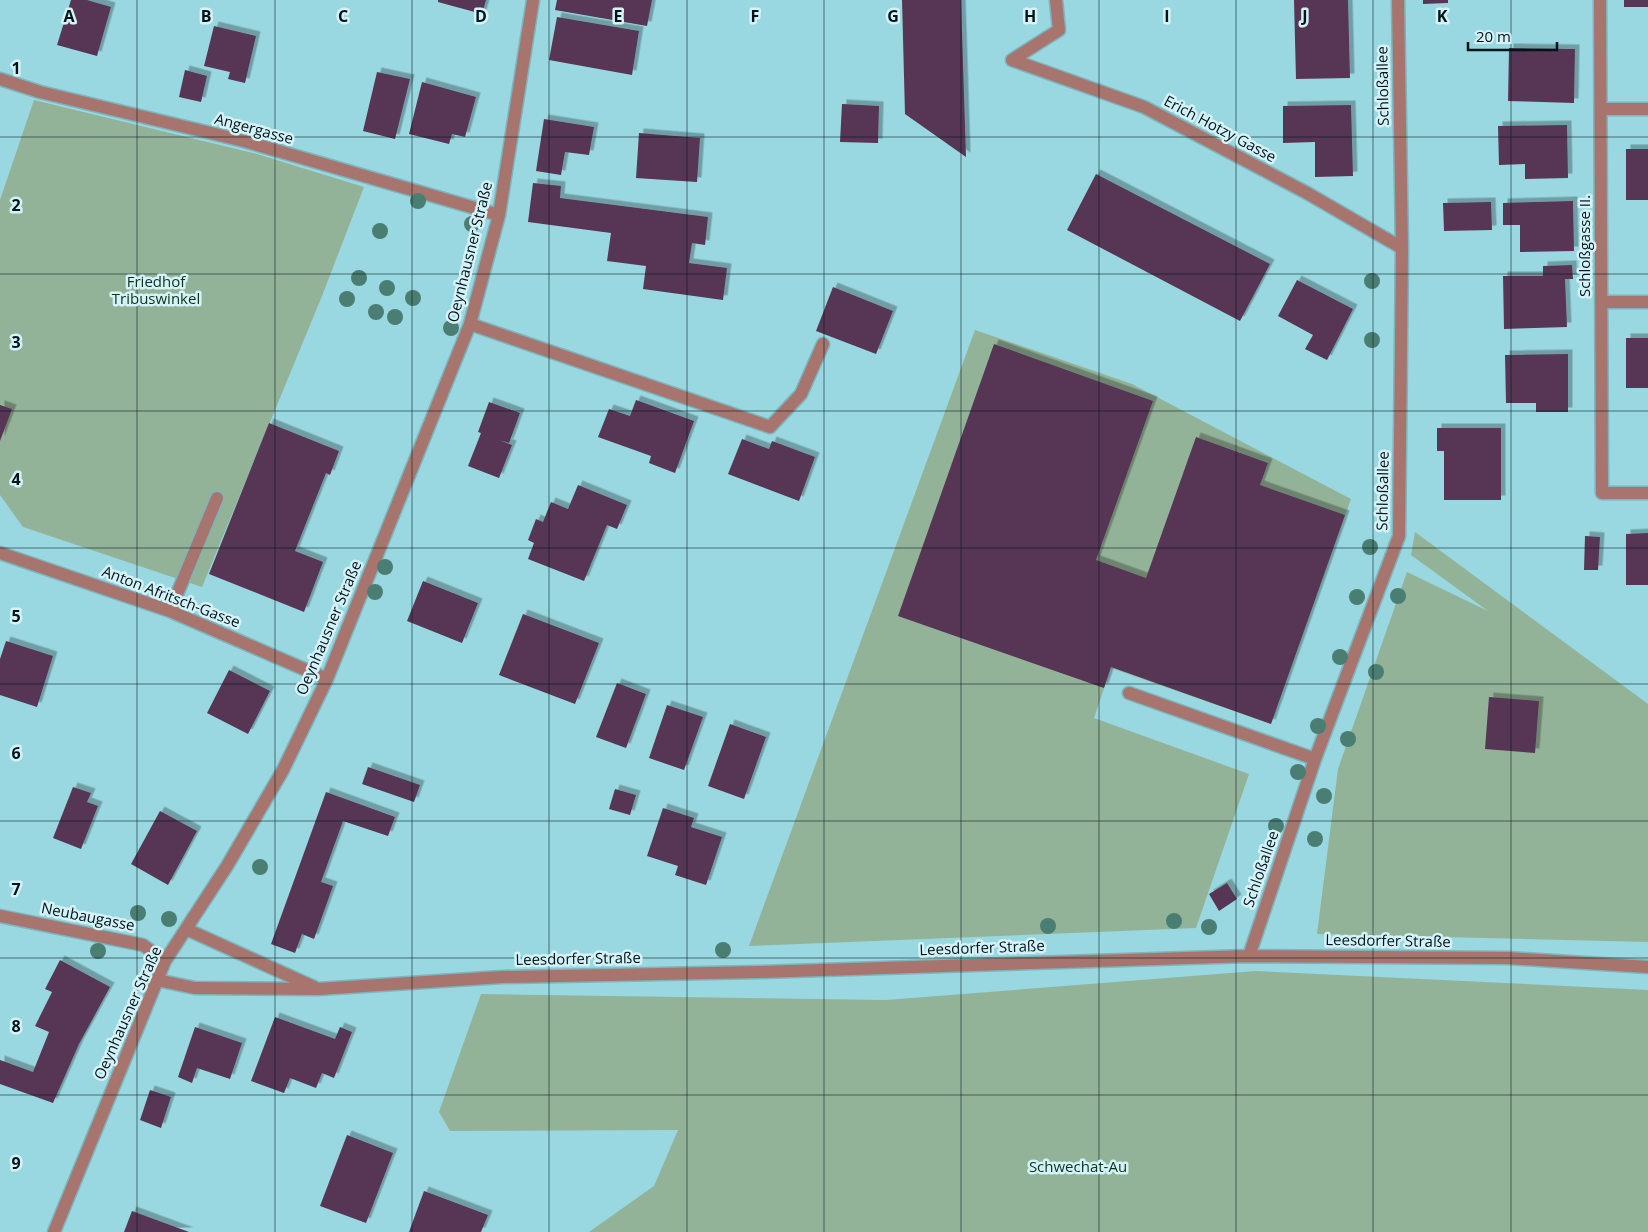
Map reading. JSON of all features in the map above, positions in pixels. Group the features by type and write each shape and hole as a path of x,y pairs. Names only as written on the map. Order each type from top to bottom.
{"street":[{"name":"Oeynhausner Straße","path":"54,1232 165,961 227,866 283,770 327,679 470,324 499,214 533,0"},
{"name":"Erich Hotzy Gasse","path":"1056,0 1059,30 1012,60 1144,107 1307,193 1402,248"},
{"name":"Schloßallee","path":"1249,956 1315,759 1399,536 1402,248 1398,0"},
{"name":"Schloßgasse II.","path":"1600,0 1602,493 1648,493"},
{"name":"Angergasse","path":"0,79 40,92 244,141 499,214"},
{"path":"1601,109 1648,109"},
{"path":"1602,302 1648,302"},
{"path":"470,324 770,427 801,394 823,344"},
{"path":"170,611 217,498"},
{"name":"Anton Afritsch-Gasse","path":"0,553 170,611 327,679"},
{"path":"1128,693 1315,759"},
{"name":"Neubaugasse","path":"0,916 143,945 165,961"},
{"name":"Leesdorfer Straße","path":"186,929 318,989"},
{"name":"Leesdorfer Straße","path":"157,980 195,988 318,989 502,977 759,972 1249,956 1508,958 1648,967"}],"green space":[{"name":"Friedhof Tribuswinkel","path":"34,100 257,154 364,187 322,296 202,587 23,527 0,495 0,200"},
{"path":"975,330 1132,384 1351,499 1271,724 1111,668 1094,718 1249,774 1196,928 749,946"},
{"path":"1415,532 1648,704 1648,942 1317,934 1338,769 1407,572 1488,611 1411,555"},
{"name":"Schwechat-Au","path":"1256,971 1648,990 1648,1232 589,1232 654,1186 678,1130 450,1131 439,1112 481,994 886,1000"}],"building":[{"path":"71,0 87,0 111,7 97,56 57,45"},
{"path":"438,0 486,0 482,14 438,2"},
{"path":"557,0 652,0 647,26 555,10"},
{"path":"902,0 961,0 966,157 905,114"},
{"path":"1294,0 1348,0 1350,78 1296,79"},
{"path":"1423,0 1448,0 1448,3 1423,4"},
{"path":"1624,0 1648,0 1648,7 1624,7"},
{"path":"557,17 639,31 632,75 549,60"},
{"path":"214,26 256,36 245,83 228,79 230,72 204,66"},
{"path":"1509,48 1575,49 1574,103 1508,101"},
{"path":"185,70 207,76 201,102 179,97"},
{"path":"377,72 410,79 395,139 363,131"},
{"path":"422,82 476,97 465,137 452,134 449,144 409,134"},
{"path":"842,104 879,106 878,143 840,142"},
{"path":"1351,105 1353,176 1315,177 1315,142 1283,143 1283,106"},
{"path":"544,119 594,127 589,155 565,152 561,175 536,171"},
{"path":"1567,125 1568,178 1525,179 1525,164 1499,165 1498,126"},
{"path":"639,133 700,138 697,182 636,178"},
{"path":"1626,149 1648,149 1648,200 1626,200"},
{"path":"1096,174 1270,264 1240,321 1067,230"},
{"path":"533,183 561,186 560,198 708,217 705,245 692,243 689,263 727,268 723,300 643,289 646,266 607,261 611,233 528,222"},
{"path":"1573,201 1574,251 1520,252 1520,225 1503,225 1503,203"},
{"path":"1491,202 1492,230 1444,231 1443,203"},
{"path":"1572,265 1573,279 1565,279 1567,327 1504,329 1503,276 1543,276 1543,266"},
{"path":"1297,280 1353,309 1327,360 1305,349 1313,335 1278,316"},
{"path":"833,287 893,311 876,354 816,331"},
{"path":"1626,338 1648,338 1648,388 1626,388"},
{"path":"994,344 1153,401 1096,560 1146,578 1196,437 1268,463 1260,485 1345,515 1271,724 1111,667 1104,688 898,616"},
{"path":"1568,354 1568,412 1536,412 1536,403 1506,403 1505,355"},
{"path":"636,400 694,421 675,473 649,463 651,456 598,437 609,409 630,416"},
{"path":"489,402 520,413 509,443 499,440 512,445 499,478 468,466 481,433 478,432"},
{"path":"0,405 12,409 0,441"},
{"path":"269,423 339,451 330,475 326,473 295,551 323,562 304,612 209,574"},
{"path":"1437,428 1501,428 1501,500 1444,500 1444,451 1437,451"},
{"path":"742,439 769,449 772,441 815,457 799,501 728,474"},
{"path":"578,485 627,505 617,529 607,525 584,581 528,559 534,543 528,540 536,519 543,522 551,502 568,509"},
{"path":"1648,533 1648,585 1626,585 1626,534"},
{"path":"1585,536 1600,537 1598,570 1584,570"},
{"path":"423,581 478,603 462,643 407,621"},
{"path":"523,614 599,643 575,704 499,675"},
{"path":"6,641 53,656 37,707 0,695 0,659"},
{"path":"229,670 270,691 248,734 207,713"},
{"path":"617,683 646,694 626,748 596,737"},
{"path":"1489,697 1539,701 1535,753 1485,749"},
{"path":"667,705 703,717 684,770 649,758"},
{"path":"730,724 766,737 744,799 708,786"},
{"path":"368,767 420,785 414,802 362,784"},
{"path":"73,787 91,793 87,802 98,806 81,849 53,838"},
{"path":"615,789 636,795 630,815 609,809"},
{"path":"326,792 395,817 388,836 343,821 321,882 333,886 314,939 302,934 295,953 271,944"},
{"path":"663,808 694,818 691,827 722,837 706,885 675,875 678,866 647,856"},
{"path":"160,811 197,831 168,885 131,864"},
{"path":"1227,883 1237,899 1219,911 1209,894"},
{"path":"60,960 110,987 79,1044 53,1103 0,1084 0,1060 33,1072 49,1032 35,1026 52,992 45,989"},
{"path":"275,1017 335,1039 340,1027 352,1032 334,1078 322,1073 316,1088 290,1078 284,1093 251,1081"},
{"path":"195,1027 242,1043 230,1079 197,1068 192,1083 178,1077"},
{"path":"150,1090 171,1097 161,1128 140,1120"},
{"path":"347,1135 393,1153 366,1223 320,1206"},
{"path":"424,1191 488,1215 481,1232 409,1232"},
{"path":"132,1211 189,1232 124,1232"}]}
